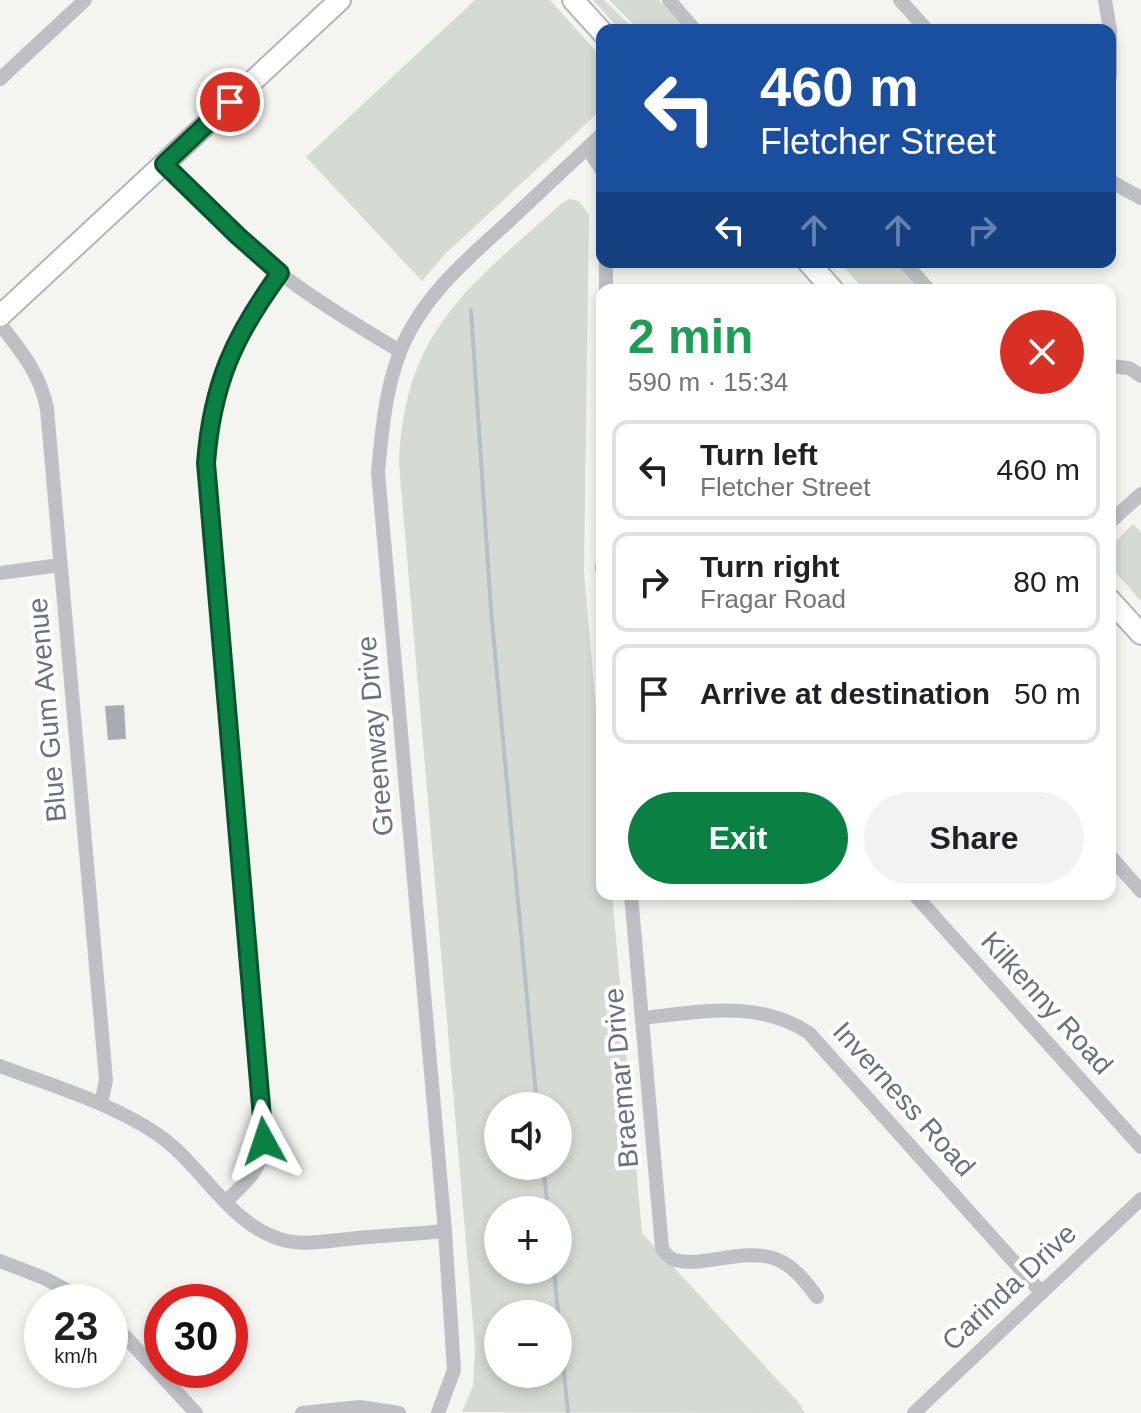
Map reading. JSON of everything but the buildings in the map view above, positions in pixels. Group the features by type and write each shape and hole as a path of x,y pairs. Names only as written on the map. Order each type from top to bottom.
{"street":[{"path":"0,79 85,0"},
{"path":"0,316 340,0"},
{"path":"573,0 596,25"},
{"path":"669,0 690,24"},
{"path":"900,0 922,24"},
{"path":"1105,0 1109,24"},
{"name":"Greenway Drive","path":"438,1413 454,1370 445,1231 378,472 387,396 400,351 414,322 444,282 596,140"},
{"path":"587,148 596,161"},
{"path":"164,164 280,273 323,304 400,351"},
{"path":"1116,184 1141,198"},
{"path":"813,268 828,284"},
{"path":"909,268 924,284"},
{"path":"226,1201 256,1170 264,1141 206,463 209,425 226,363 250,316 280,273"},
{"name":"Blue Gum Avenue","path":"0,324 26,356 45,399 106,1080 101,1104"},
{"path":"1116,367 1129,368 1141,376"},
{"path":"1116,518 1138,504"},
{"path":"0,573 60,565"},
{"path":"1116,607 1141,634"},
{"path":"1116,863 1141,891"},
{"name":"Braemar Drive","path":"632,900 661,1243 668,1256 679,1261 747,1255 774,1258 796,1272 817,1297"},
{"name":"Kilkenny Road","path":"919,900 1141,1147"},
{"name":"Inverness Road","path":"643,1018 744,1010 774,1015 809,1033 1041,1292"},
{"path":"0,1066 101,1104 158,1135 244,1220 261,1231 298,1243 445,1231"},
{"name":"Carinda Drive","path":"914,1413 1141,1199"},
{"path":"0,1261 55,1284"},
{"path":"128,1339 196,1413"},
{"path":"302,1413 377,1408 399,1413"}],"shaded area":[{"path":"475,0 550,0 596,51 596,115 445,254 422,281 306,157"},
{"path":"593,0 604,0 629,24 615,24"},
{"path":"609,0 659,0 681,24 633,24"},
{"path":"569,199 579,201 589,215 584,572 596,709 596,900 613,900 642,1233 805,1413 462,1412 473,1386 475,1347 399,464 404,417 414,378 429,344 471,286 562,203"},
{"path":"845,268 899,268 914,284 859,284"},
{"path":"1133,524 1141,533 1141,601 1116,573 1116,541"}],"waterway":[{"path":"471,310 491,610 536,1092"},
{"path":"545,1180 546,1196"},
{"path":"555,1284 568,1413"}],"route":[{"path":"230,102 164,164 280,273 250,316 226,363 209,425 206,463 264,1141"}]}
